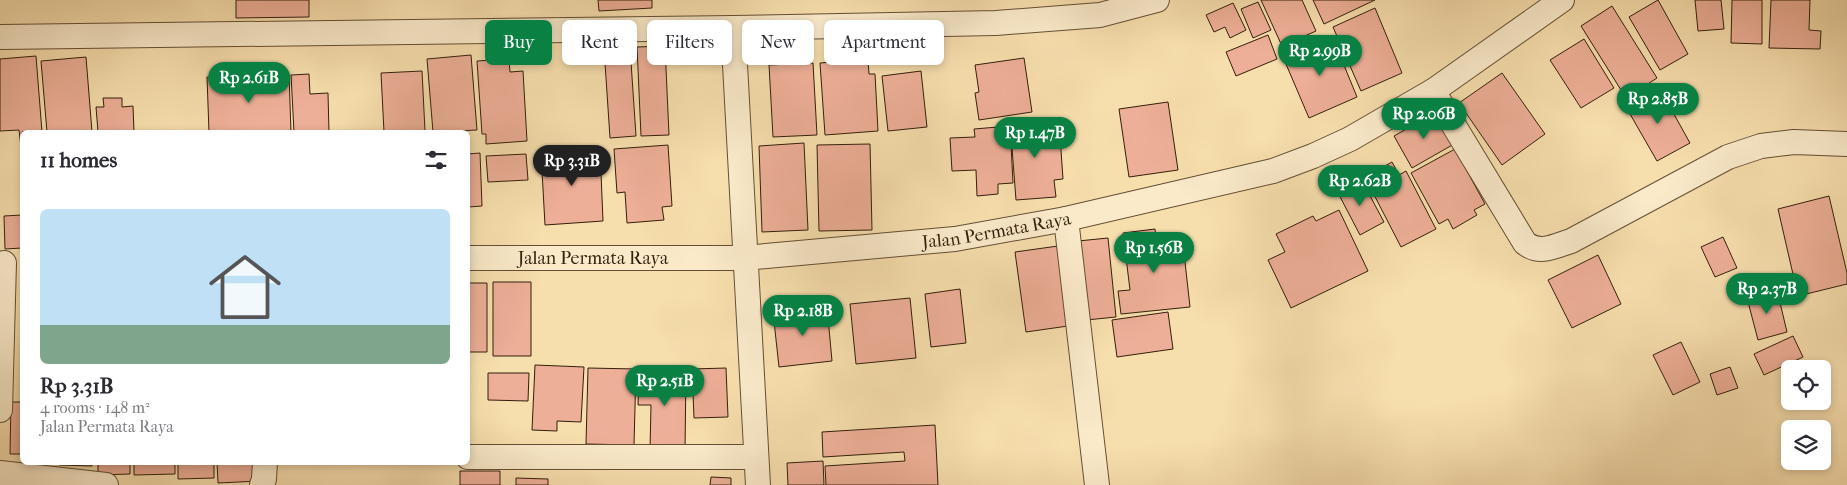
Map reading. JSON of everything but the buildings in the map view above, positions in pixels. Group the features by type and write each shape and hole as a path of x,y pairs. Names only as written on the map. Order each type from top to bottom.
{"street":[{"path":"0,37 733,28 996,22 1100,16 1157,0"},
{"name":"Jalan Permata Raya","path":"470,258 744,258 955,239 1066,219 1273,171 1350,139 1433,91 1562,0"},
{"path":"733,28 744,258 758,485"},
{"path":"1433,91 1525,243 1530,247 1540,250 1571,241 1728,157 1761,146 1794,142 1847,144"},
{"path":"1066,219 1098,485"},
{"path":"0,410 9,263"},
{"path":"470,458 755,457"},
{"path":"262,485 265,465"},
{"path":"0,473 106,485"}]}
